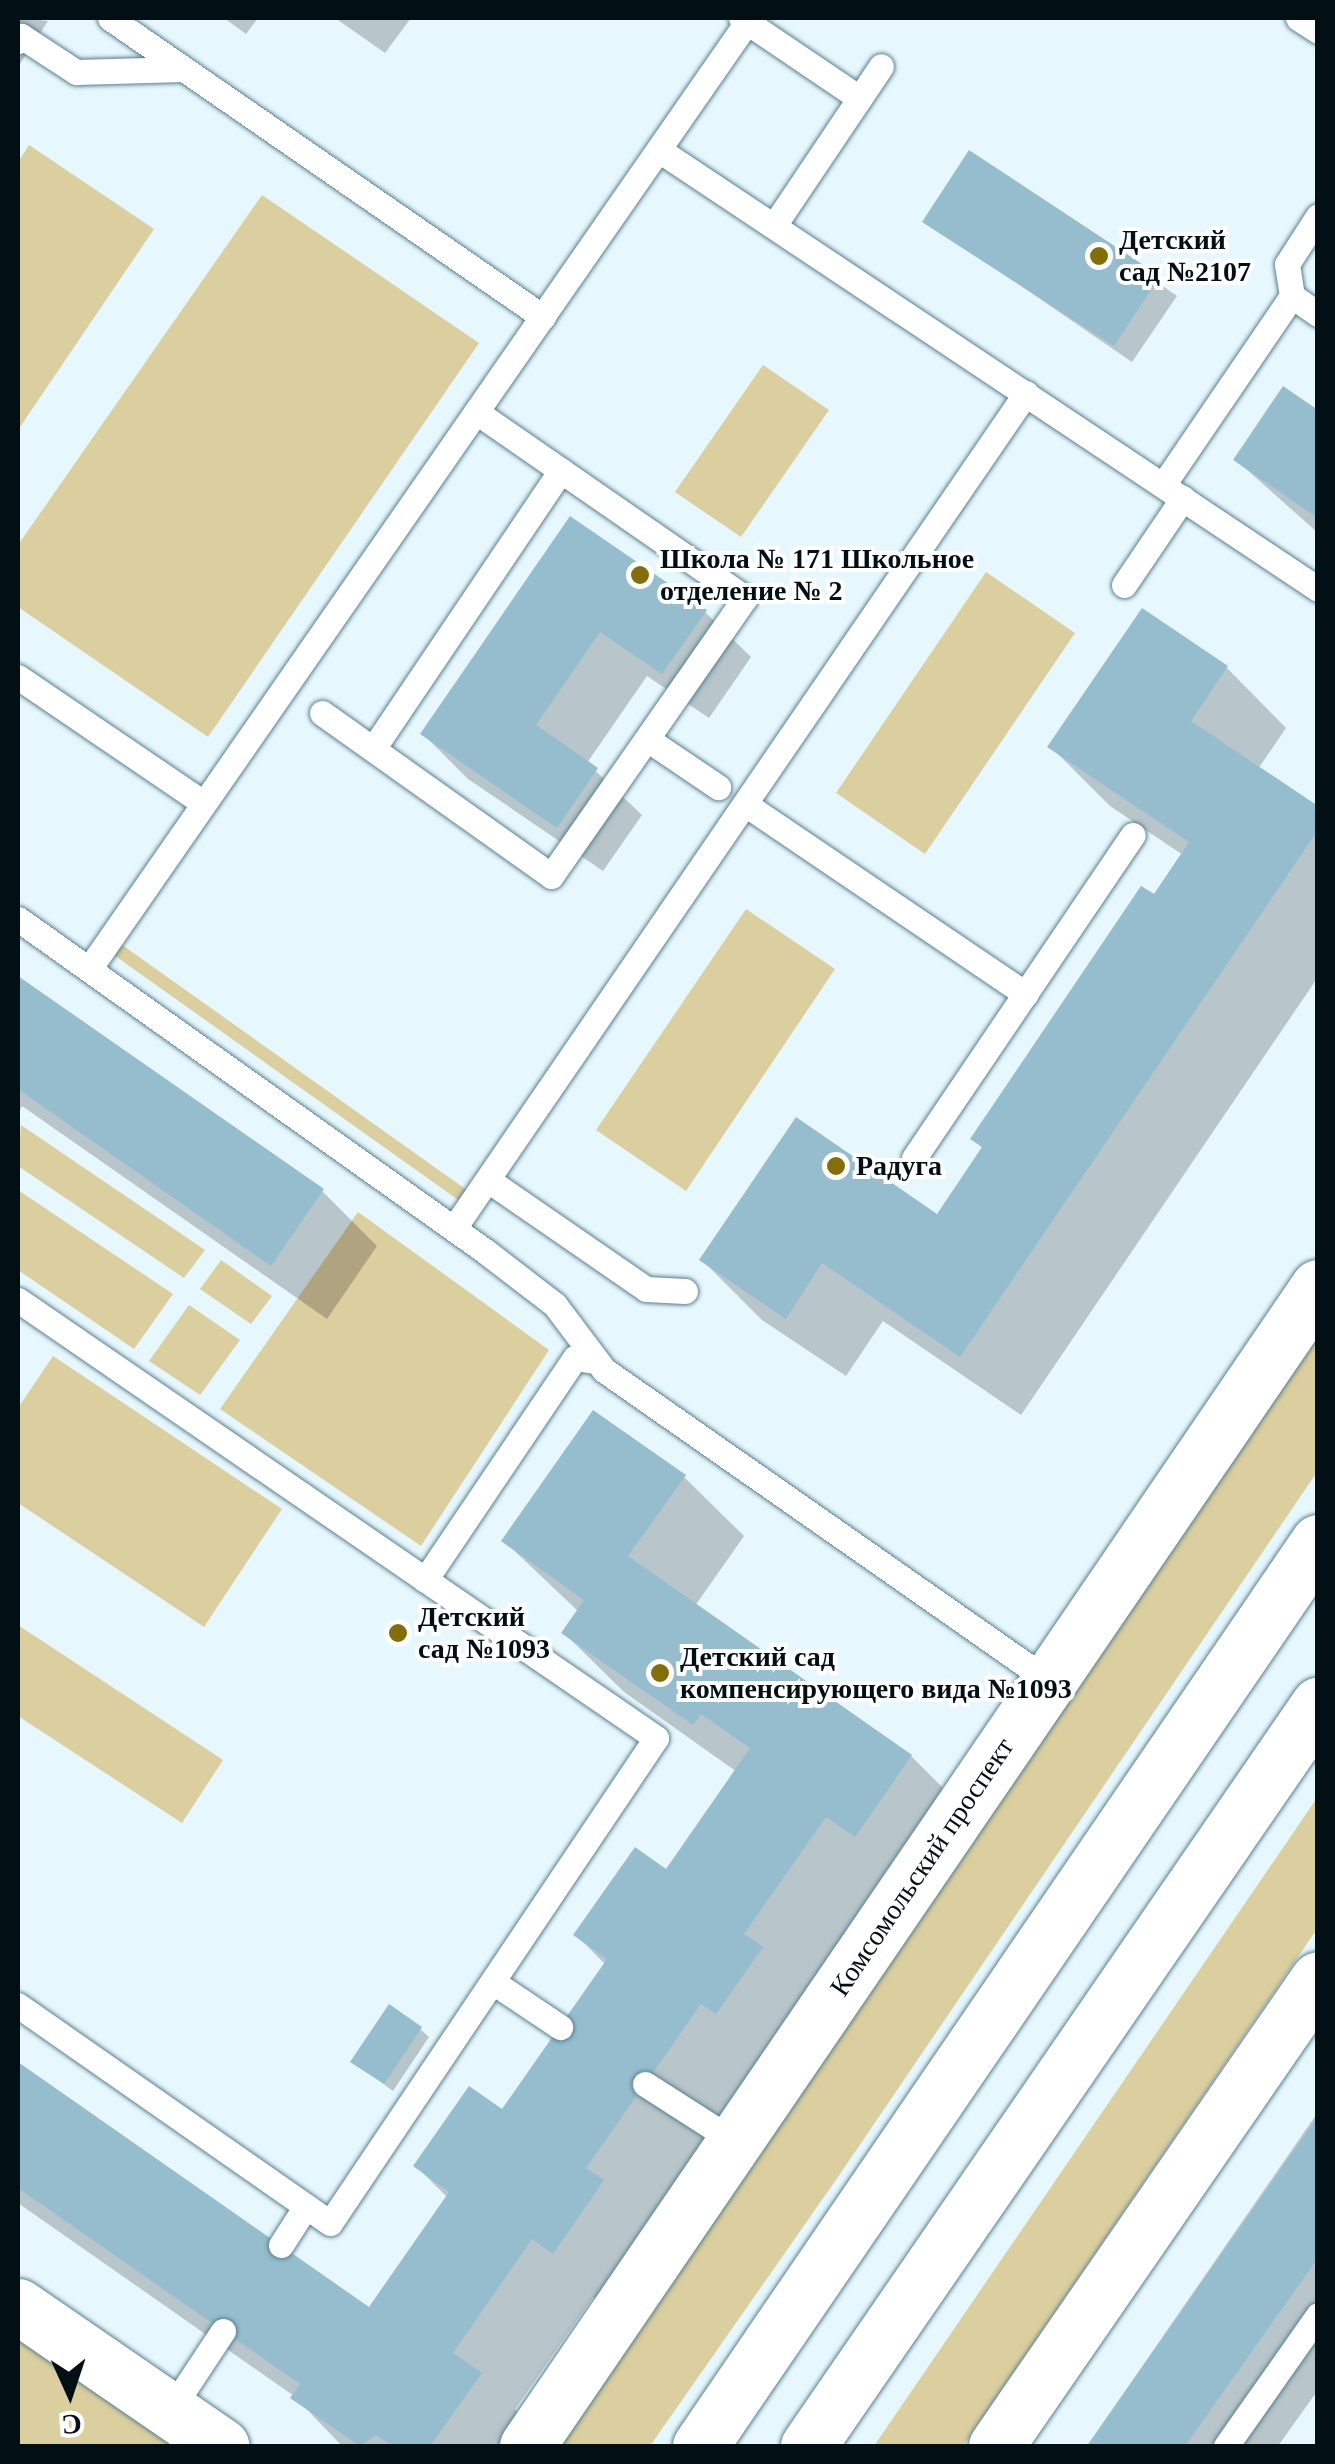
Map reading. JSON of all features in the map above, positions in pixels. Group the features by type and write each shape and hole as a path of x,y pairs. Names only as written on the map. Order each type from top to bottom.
{"street":[{"name":"Комсомольский проспект","path":"527,2446 1318,1287"},
{"path":"700,2446 1318,1542"},
{"path":"808,2446 1318,1705"},
{"path":"996,2446 1318,1979"},
{"path":"18,2306 222,2446"}],"lane":[{"path":"110,18 543,317"},
{"path":"1298,18 1318,31"},
{"path":"89,968 659,150 744,20 859,98"},
{"path":"18,42 22,36 76,72 184,69"},
{"path":"775,224 881,66"},
{"path":"659,150 1318,589"},
{"path":"1124,585 1173,492 1292,296 1287,264 1318,216"},
{"path":"1292,296 1318,314"},
{"path":"454,1228 1026,393"},
{"path":"322,713 551,876 745,598 476,412"},
{"path":"374,750 561,470"},
{"path":"18,677 202,802"},
{"path":"648,739 718,787"},
{"path":"745,804 1026,994"},
{"path":"914,1158 1133,835"},
{"path":"18,919 454,1228 555,1306 597,1361 1048,1681"},
{"path":"488,1180 646,1289 685,1291"},
{"path":"18,1300 656,1738 330,2223 18,2005"},
{"path":"424,1580 574,1358 597,1361"},
{"path":"493,1982 560,2027"},
{"path":"645,2084 734,2142"},
{"path":"281,2245 306,2206"},
{"path":"1226,2446 1317,2316"},
{"path":"170,2411 223,2331"}],"shaded area":[{"path":"29,145 154,229 18,430 18,162"},
{"path":"262,195 479,343 208,737 18,607 18,545"},
{"path":"763,365 829,410 741,537 675,492"},
{"path":"986,572 1075,633 925,854 836,793"},
{"path":"746,909 835,969 686,1191 596,1130"},
{"path":"118,942 471,1193 464,1204 111,953"},
{"path":"21,1125 205,1250 184,1278 18,1166"},
{"path":"18,1190 173,1294 134,1349 18,1270"},
{"path":"358,1212 549,1350 421,1546 220,1409"},
{"path":"221,1260 272,1296 251,1324 200,1289"},
{"path":"189,1305 240,1340 200,1395 149,1361"},
{"path":"1317,1322 1317,1472 840,2174 650,2446 550,2446"},
{"path":"53,1356 282,1509 204,1627 18,1503 18,1408"},
{"path":"18,1625 223,1760 182,1823 18,1716"},
{"path":"1317,1798 1317,1929 963,2446 874,2446"},
{"path":"18,2331 187,2446 18,2446"}],"building":[{"path":"969,150 1160,276 1114,346 922,222"},
{"path":"1283,386 1318,410 1318,518 1233,460"},
{"path":"570,516 707,610 662,674 600,632 536,725 598,768 557,828 420,734"},
{"path":"1142,608 1228,666 1191,721 1318,806 1318,830 960,1357 822,1263 786,1319 699,1260 796,1117 937,1214 982,1147 970,1139 1141,886 1154,894 1189,842 1047,747"},
{"path":"18,976 324,1189 271,1266 18,1089"},
{"path":"593,1410 686,1475 628,1556 912,1755 855,1837 826,1817 744,1934 763,1947 716,2014 701,2004 586,2168 604,2180 553,2254 532,2239 453,2353 482,2373 430,2446 393,2446 376,2435 360,2446 290,2398 300,2384 18,2188 18,2062 369,2307 449,2192 413,2166 469,2086 502,2109 607,1959 573,1935 635,1847 666,1869 750,1748 701,1714 693,1725 561,1633 584,1600 501,1541"},
{"path":"389,2004 422,2027 384,2084 350,2062"},
{"path":"1318,2116 1318,2258 1185,2446 1087,2446"}],"place":[{"name":"Детский сад №2107","path":"1099,256"},
{"name":"Школа № 171 Школьное отделение № 2","path":"640,575"},
{"name":"Радуга","path":"836,1166"},
{"name":"Детский сад №1093","path":"398,1633"},
{"name":"Детский сад компенсирующего вида №1093","path":"660,1673"}]}
